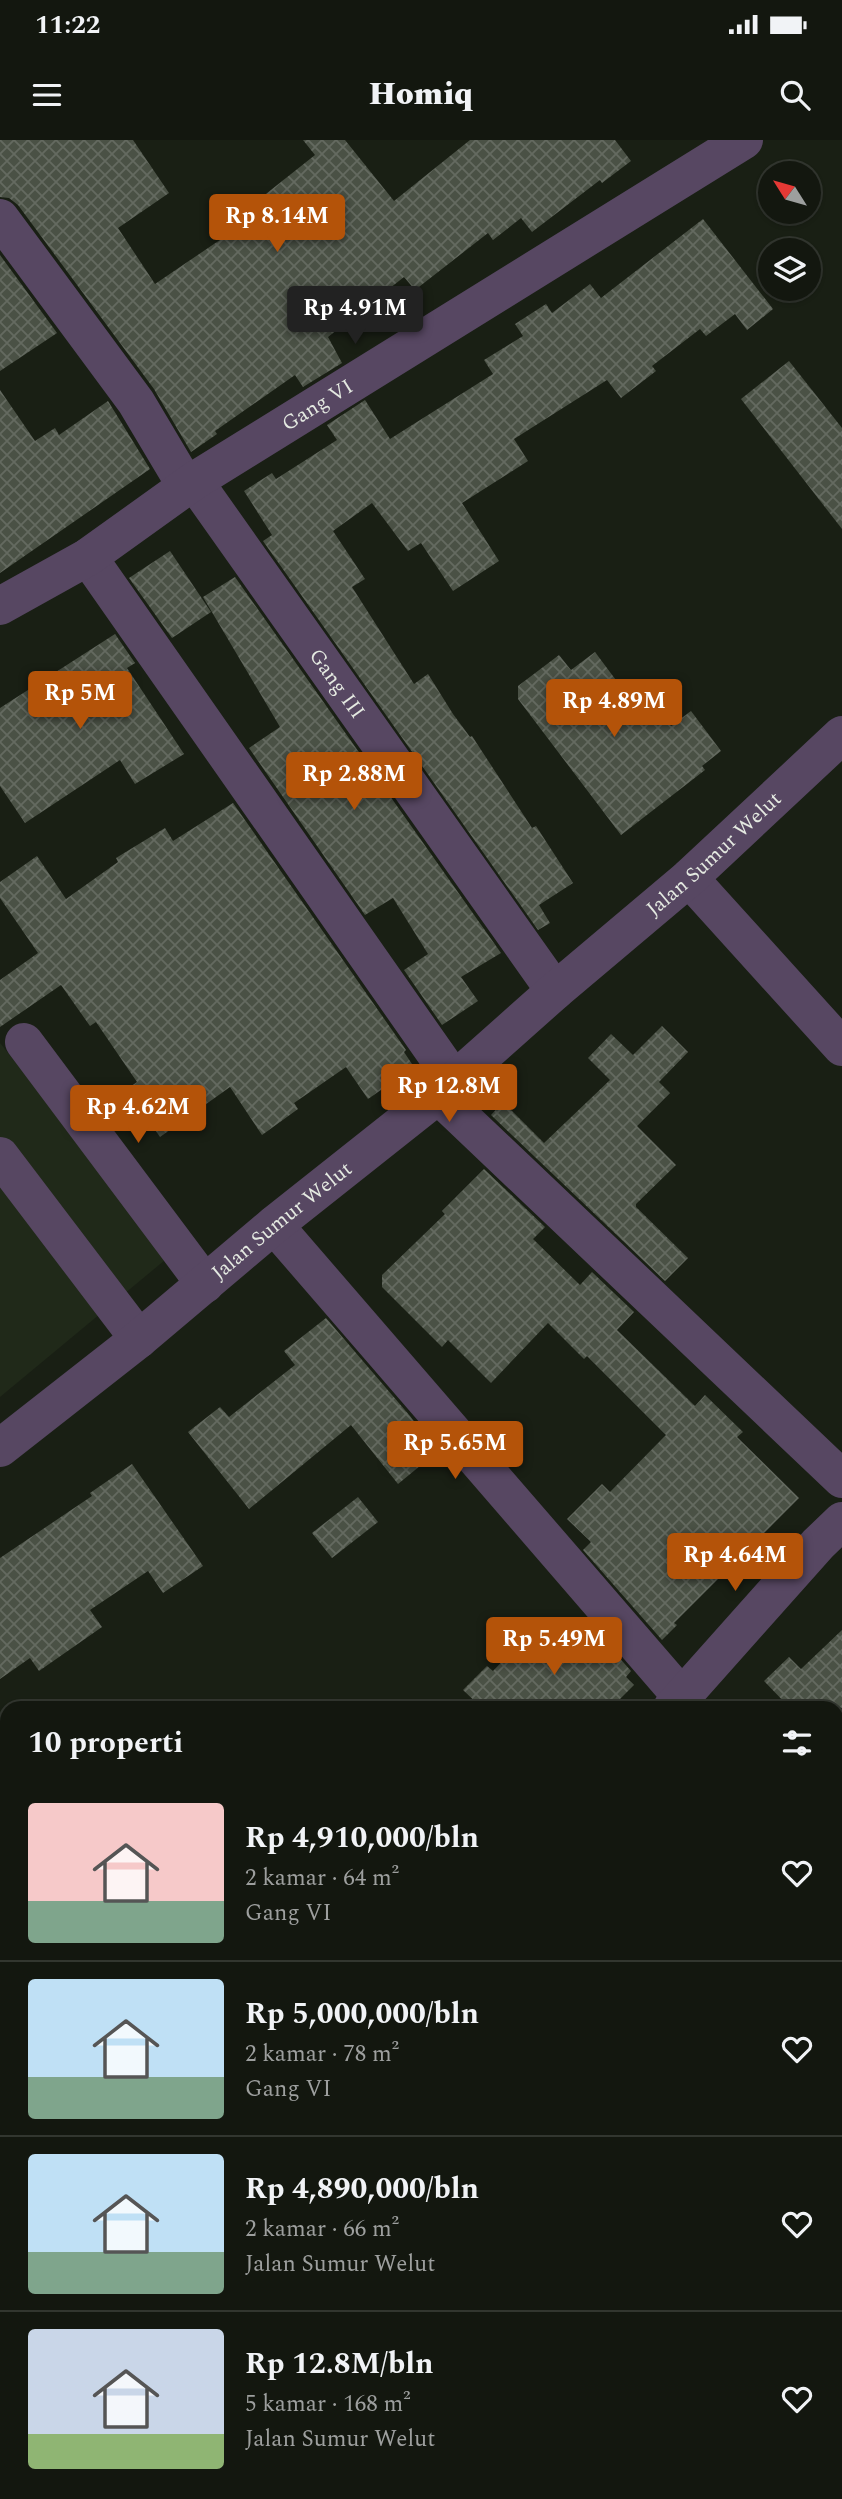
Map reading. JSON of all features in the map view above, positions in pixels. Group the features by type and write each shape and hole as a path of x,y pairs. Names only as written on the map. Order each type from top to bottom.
{"street":[{"name":"Gang VI","path":"0,606 88,557 190,483 744,140"},
{"name":"Gang III","path":"0,218 136,402 190,483 555,990"},
{"path":"88,557 446,1087 842,1479"},
{"name":"Jalan Sumur Welut","path":"0,1448 139,1339 274,1225 446,1087 555,990 689,878 842,735"},
{"path":"689,878 842,1046"},
{"path":"24,1042 205,1284"},
{"path":"0,1156 139,1339"},
{"path":"274,1225 676,1701"},
{"path":"678,1701 818,1544 842,1521"}],"shaded area":[{"path":"0,1043 171,1255 0,1397"}],"building":[{"path":"0,140 133,140 169,193 118,228 155,284 264,210 257,201 315,155 303,140 345,140 394,201 470,140 615,140 631,161 602,183 600,180 532,232 521,218 493,240 488,233 415,290 404,277 328,337 342,363 303,387 295,375 215,431 217,434 191,452 154,389 18,205 9,198 0,197"},
{"path":"703,219 758,290 758,301 767,301 773,309 747,330 735,314 706,336 700,329 652,366 656,371 621,398 607,380 514,439 528,461 462,503 499,561 453,591 421,543 408,551 372,503 333,531 365,579 352,587 414,684 428,674 532,828 536,826 573,883 539,905 550,923 538,930 263,541 272,535 244,491 272,473 276,479 337,440 327,425 365,400 390,439 493,374 484,360 523,336 515,324 546,304 552,313 590,284 601,298"},
{"path":"0,255 57,333 0,371"},
{"path":"789,361 842,428 842,529 741,399"},
{"path":"0,390 35,441 55,428 59,435 108,401 150,469 0,573"},
{"path":"170,551 211,612 172,638 129,578"},
{"path":"235,577 501,953 461,977 478,1001 442,1025 404,970 428,954 393,898 365,915 249,748 280,727 203,597"},
{"path":"115,634 135,663 127,668 184,754 135,784 120,760 25,823 0,786 0,708"},
{"path":"595,652 648,723 661,713 671,726 691,711 721,751 702,766 705,770 621,835 518,699 518,686 559,655 571,670"},
{"path":"233,803 406,1050 404,1052 414,1067 368,1099 346,1067 294,1103 298,1109 262,1135 230,1087 160,1137 127,1089 137,1082 96,1022 90,1026 61,985 0,1027 0,980 38,953 0,898 0,882 37,856 66,899 118,862 116,858 165,828 173,841"},
{"path":"662,1026 688,1052 659,1082 670,1093 637,1126 676,1165 636,1207 688,1258 665,1281 491,1115 503,1102 544,1143 610,1080 588,1058 611,1034 633,1055"},
{"path":"484,1169 545,1227 533,1239 580,1285 592,1272 634,1312 617,1330 695,1406 705,1395 743,1432 737,1437 799,1498 674,1623 677,1625 662,1640 583,1550 591,1542 567,1519 602,1484 610,1492 666,1435 587,1356 584,1359 548,1323 491,1383 448,1340 442,1347 382,1287 382,1275 445,1214 442,1211"},
{"path":"326,1318 410,1416 437,1452 398,1484 351,1425 249,1509 188,1432 220,1407 229,1417 295,1365 284,1351"},
{"path":"132,1464 203,1566 163,1593 148,1571 90,1610 102,1627 39,1671 30,1658 0,1679 0,1558 92,1496 90,1493"},
{"path":"358,1497 378,1522 332,1558 312,1533"},
{"path":"533,1629 564,1659 594,1629 631,1671 626,1677 634,1685 618,1701 475,1701 463,1690 487,1666 493,1671"},
{"path":"842,1630 842,1701 783,1701 764,1681 789,1657 801,1669"}]}
